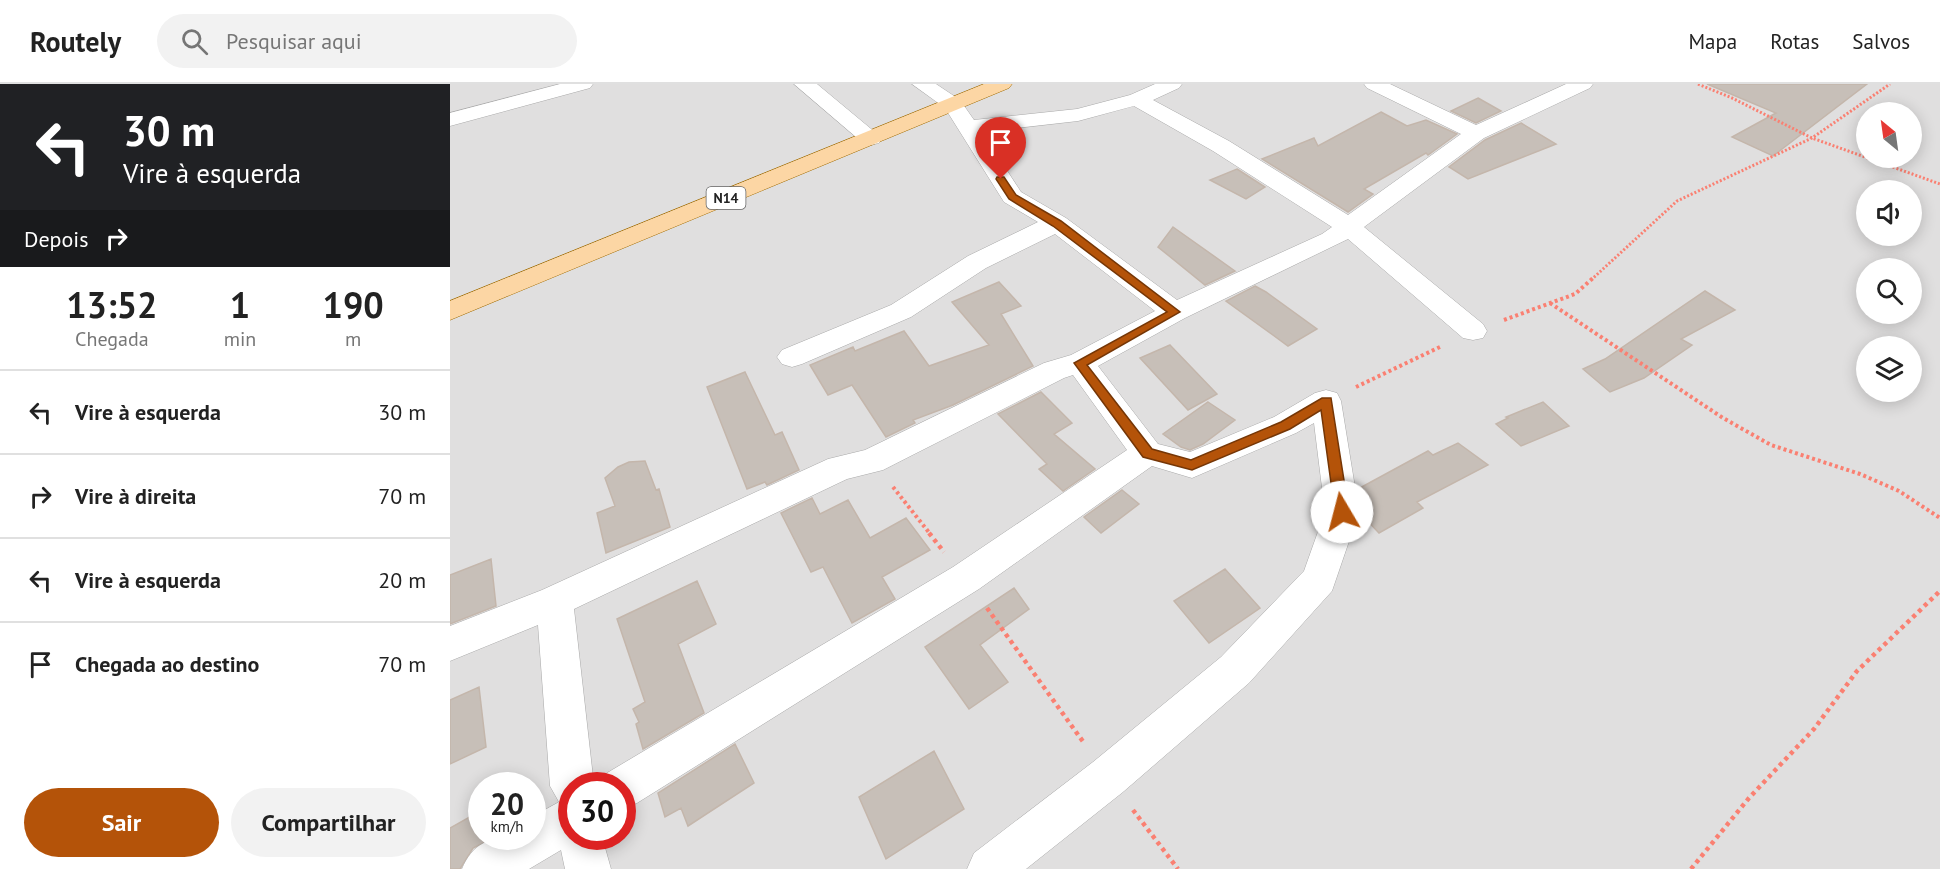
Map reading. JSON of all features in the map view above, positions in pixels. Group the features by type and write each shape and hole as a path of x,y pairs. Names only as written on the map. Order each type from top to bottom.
{"main road":[{"name":"N14","path":"450,311 1002,84"}],"street":[{"path":"450,120 583,84"},
{"path":"804,84 871,138"},
{"path":"922,84 953,104 1012,197 1057,223 1175,312"},
{"path":"966,127 1078,115 1137,99 1172,84"},
{"path":"1374,84 1476,134"},
{"path":"450,644 555,601 840,468 872,461 1054,370 1080,363 1175,312 1331,239 1476,134 1583,84"},
{"path":"1137,99 1221,146 1348,226 1473,331"},
{"path":"792,357 901,311 977,262 1057,223"},
{"path":"990,869 1108,777 1235,670 1319,579 1342,512 1326,401 1285,425 1192,465 1147,453 1080,363"},
{"path":"636,779 966,578 1147,453"},
{"path":"555,601 571,772"},
{"path":"485,869 558,827"},
{"path":"583,850 588,869"}],"path":[{"path":"1698,84 1732,98 1812,138 1940,184"},
{"path":"1326,401 1473,331 1575,294 1677,201 1812,138 1890,84"},
{"path":"1550,303 1723,418 1771,445 1880,482 1899,491 1940,518"},
{"path":"872,461 966,578 1108,777 1178,869"},
{"path":"1691,869 1749,798 1814,729 1857,671 1940,591"}],"shaded area":[{"path":"450,84 1940,84 1940,869 450,869"}],"building":[{"path":"1707,84 1867,84 1773,156 1732,137 1776,113"},
{"path":"1478,98 1501,111 1476,123 1451,111"},
{"path":"1381,112 1407,126 1426,120 1457,134 1428,155 1426,153 1364,189 1373,194 1348,212 1262,159 1314,138 1318,146"},
{"path":"1521,123 1556,144 1468,179 1449,167 1485,140"},
{"path":"1237,169 1265,187 1246,199 1210,180"},
{"path":"1173,227 1235,271 1205,285 1158,247"},
{"path":"999,282 1021,306 1001,314 1033,366 953,405 913,420 915,423 886,437 852,385 828,395 810,365 853,347 855,351 904,331 929,366 989,345 952,302"},
{"path":"1255,286 1317,329 1288,346 1226,301"},
{"path":"1705,291 1735,310 1681,339 1692,345 1644,378 1610,392 1583,369 1605,359"},
{"path":"1170,345 1217,394 1188,410 1140,358"},
{"path":"745,372 775,435 782,432 799,470 767,485 765,482 747,489 707,387"},
{"path":"1041,392 1072,423 1054,434 1095,469 1063,491 1039,469 1047,464 998,414"},
{"path":"1208,402 1235,420 1203,444 1190,450 1181,447 1163,434"},
{"path":"1543,402 1569,426 1521,446 1496,424 1508,418 1506,417"},
{"path":"1458,443 1488,465 1417,502 1423,508 1379,533 1361,514 1358,489 1428,451 1433,455"},
{"path":"645,461 656,490 659,489 670,527 606,553 597,513 615,506 605,478 618,467 629,462"},
{"path":"1122,490 1139,504 1101,533 1084,517"},
{"path":"812,498 820,514 848,500 870,538 906,518 930,550 882,577 895,599 852,623 823,567 811,572 781,513"},
{"path":"491,559 496,606 450,624 450,575"},
{"path":"1225,569 1260,608 1209,643 1174,601"},
{"path":"697,581 716,624 678,644 704,713 643,749 636,724 639,722 633,709 645,702 617,619"},
{"path":"1014,588 1029,609 980,645 1008,682 969,709 925,647"},
{"path":"479,687 486,747 450,764 450,700"},
{"path":"735,744 754,783 688,826 681,808 665,817 658,793"},
{"path":"934,751 964,809 886,859 859,797"},
{"path":"468,818 468,850 472,850 460,869 450,869 450,828"}],"route":[{"path":"1001,179 1012,197 1057,223 1175,312 1080,363 1147,453 1192,465 1285,425 1326,401 1342,512"}]}
